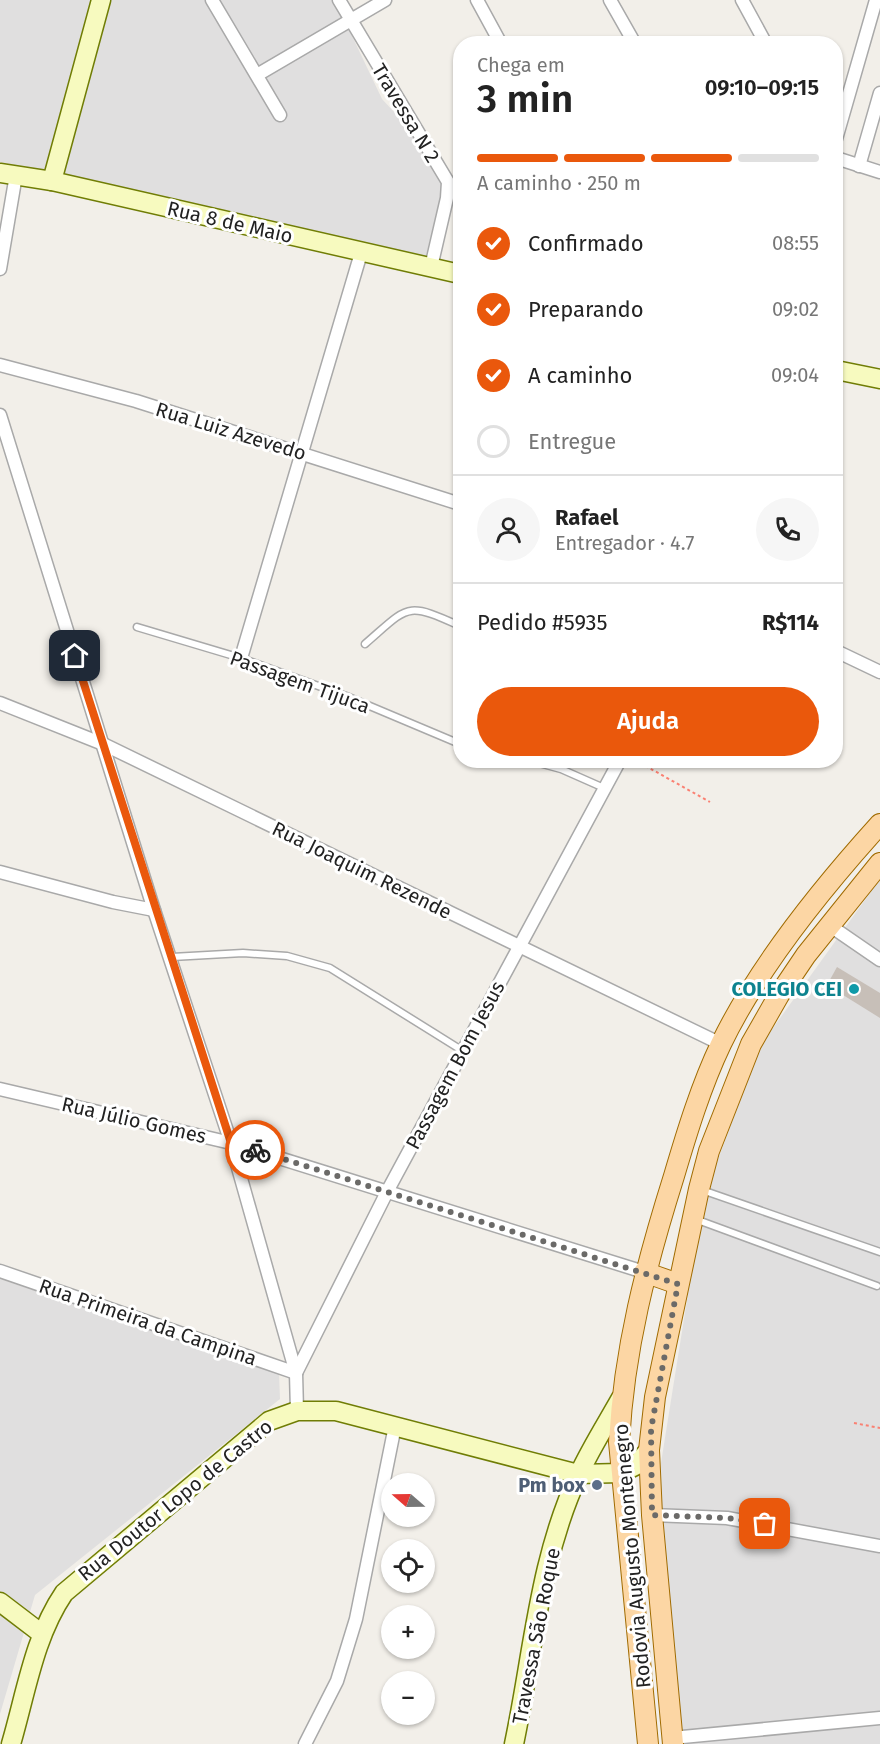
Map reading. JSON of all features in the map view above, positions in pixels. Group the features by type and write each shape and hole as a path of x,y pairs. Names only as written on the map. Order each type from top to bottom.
{"main road":[{"path":"52,181 101,0"},
{"name":"Rua 8 de Maio","path":"8,174 52,181 453,272"},
{"path":"843,375 880,379"},
{"name":"Rodovia Augusto Montenegro","path":"648,1744 619,1442 621,1398 644,1272 697,1107 721,1044 792,931 880,824"},
{"name":"Rodovia Augusto Montenegro","path":"673,1741 652,1515 649,1450 655,1397 692,1218 709,1151 756,1034 779,995 829,925 880,863"},
{"path":"697,1107 722,1117"},
{"path":"644,1272 678,1284"},
{"name":"Travessa São Roque","path":"514,1744 544,1580 578,1474 621,1398"},
{"name":"Rua Doutor Lopo de Castro","path":"11,1744 42,1634 50,1612 64,1593 80,1577 269,1421 297,1411 336,1412 395,1425 578,1474 621,1473"},
{"path":"621,1473 634,1466 649,1450"},
{"path":"0,1602 42,1634"}],"street":[{"path":"212,0 280,115"},
{"name":"Travessa N 2","path":"339,0 448,182 447,198 431,267"},
{"path":"257,75 385,0"},
{"path":"477,0 497,36"},
{"path":"610,0 630,36"},
{"path":"742,0 762,36"},
{"path":"843,116 878,0"},
{"path":"859,166 880,93"},
{"path":"843,160 880,172"},
{"path":"0,269 8,174"},
{"path":"241,658 361,253"},
{"name":"Rua Luiz Azevedo","path":"0,365 136,401 453,502"},
{"path":"0,415 154,909 172,957 231,1143 296,1372 297,1411"},
{"path":"843,654 880,672"},
{"name":"Rua Joaquim Rezende","path":"0,703 103,744 721,1044"},
{"name":"Passagem Bom Jesus","path":"296,1372 388,1190 616,768"},
{"path":"0,872 113,902 154,909"},
{"path":"829,925 880,960"},
{"name":"Rua Júlio Gomes","path":"0,1089 231,1143 388,1190 644,1272"},
{"name":"Rua Primeira da Campina","path":"0,1271 296,1372"},
{"path":"305,1744 337,1681 356,1619 395,1425"},
{"path":"652,1515 728,1518 880,1546"},
{"path":"673,1741 880,1718"}],"lane":[{"path":"365,644 403,612 424,609 453,623"},
{"name":"Passagem Tijuca","path":"137,627 241,658 346,696 453,741"},
{"path":"557,768 604,789"},
{"path":"172,957 265,955 287,957 330,968 463,1051"},
{"path":"699,1189 880,1252"},
{"path":"692,1218 877,1286"}],"path":[{"path":"649,768 710,802"},
{"path":"854,1423 880,1428"}],"shaded area":[{"path":"0,0 335,0 382,99 446,168 425,259 0,162"},
{"path":"880,879 880,1744 684,1744 680,1725 663,1550 661,1463 703,1200 760,1046"},
{"path":"0,1279 279,1373 280,1399 35,1595 0,1714"}],"building":[{"name":"COLEGIO CEI","path":"837,967 880,993 880,1018 827,985"}],"way so far":[{"path":"255,1150 388,1190 678,1284 655,1397 651,1429 649,1450 652,1515 728,1518 765,1524"}],"place":[{"name":"COLEGIO CEI","path":"854,989"},
{"name":"Pm box","path":"597,1485"}],"route":[{"path":"75,656 154,909 172,957 231,1143 255,1150"}]}
